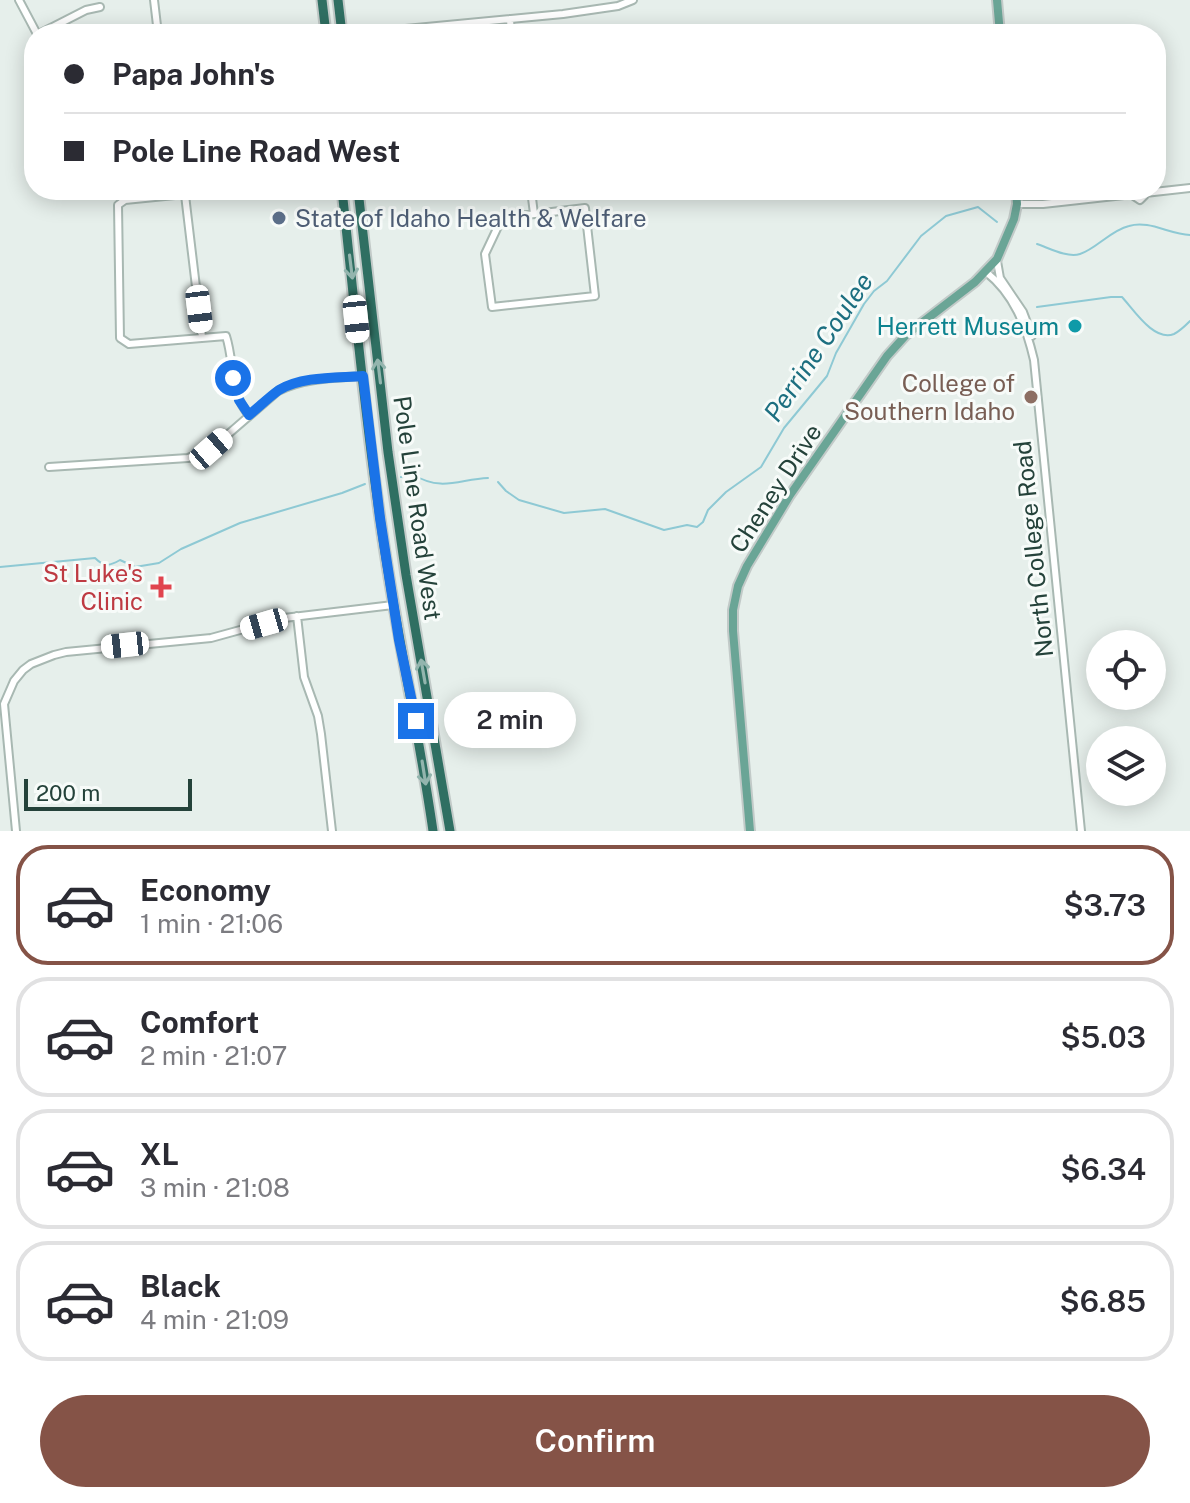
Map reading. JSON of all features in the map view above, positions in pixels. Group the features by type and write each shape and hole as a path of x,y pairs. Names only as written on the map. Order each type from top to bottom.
{"highway":[{"path":"322,0 325,24"},
{"path":"338,0 341,24"},
{"name":"Pole Line Road West","path":"343,200 380,518 433,831"},
{"name":"Pole Line Road West","path":"359,200 391,475 450,831"}],"main road":[{"path":"997,0 999,24"},
{"path":"986,272 997,259 1009,234 1017,200"},
{"name":"Cheney Drive","path":"750,831 733,631 738,586 790,495 887,356 906,335 986,272"}],"street":[{"path":"19,0 32,24"},
{"path":"154,0 157,24"},
{"path":"458,24 588,11 633,0"},
{"path":"58,24 86,10 100,7"},
{"path":"510,19 510,24"},
{"path":"1166,190 1190,188"},
{"path":"125,200 118,205 120,338 129,344 226,336 236,393 249,415"},
{"path":"186,200 202,337"},
{"path":"532,200 534,214"},
{"path":"1017,204 1073,200"},
{"path":"585,208 595,296 492,307 485,254 502,218 534,214 585,208"},
{"path":"997,259 1000,278 1027,320 1034,360"},
{"name":"North College Road","path":"986,272 1013,303 1034,360 1081,831"},
{"path":"49,467 188,458 211,449 278,391 288,386 363,376"},
{"path":"16,831 4,704 14,681 31,664 66,652 211,638 297,616 393,605"},
{"path":"297,616 304,677 318,716 332,831"}],"waterway":[{"name":"Perrine Coulee","path":"498,482 519,500 564,513 605,509 664,530 687,525 697,527 726,492 761,467 784,428 827,376 836,353 864,304 887,281 921,236 946,216 978,207 997,222"},
{"name":"Perrine Coulee","path":"1037,244 1075,255 1122,228 1137,225 1190,235"},
{"name":"Perrine Coulee","path":"1037,307 1122,297 1145,323 1159,333 1174,334 1190,321"},
{"name":"Perrine Coulee","path":"401,477 414,475 442,484 488,478"},
{"name":"Perrine Coulee","path":"0,567 95,558 104,564 120,560 135,567 159,563 181,549 240,523 365,484"}],"place":[{"name":"State of Idaho Health & Welfare","path":"279,218"},
{"name":"Herrett Museum","path":"1075,326"},
{"name":"College of Southern Idaho","path":"1031,397"},
{"name":"St Luke's Clinic","path":"161,587"}],"route":[{"path":"233,378 239,400 249,415 288,386 363,376 380,518 399,640 416,721"}]}
